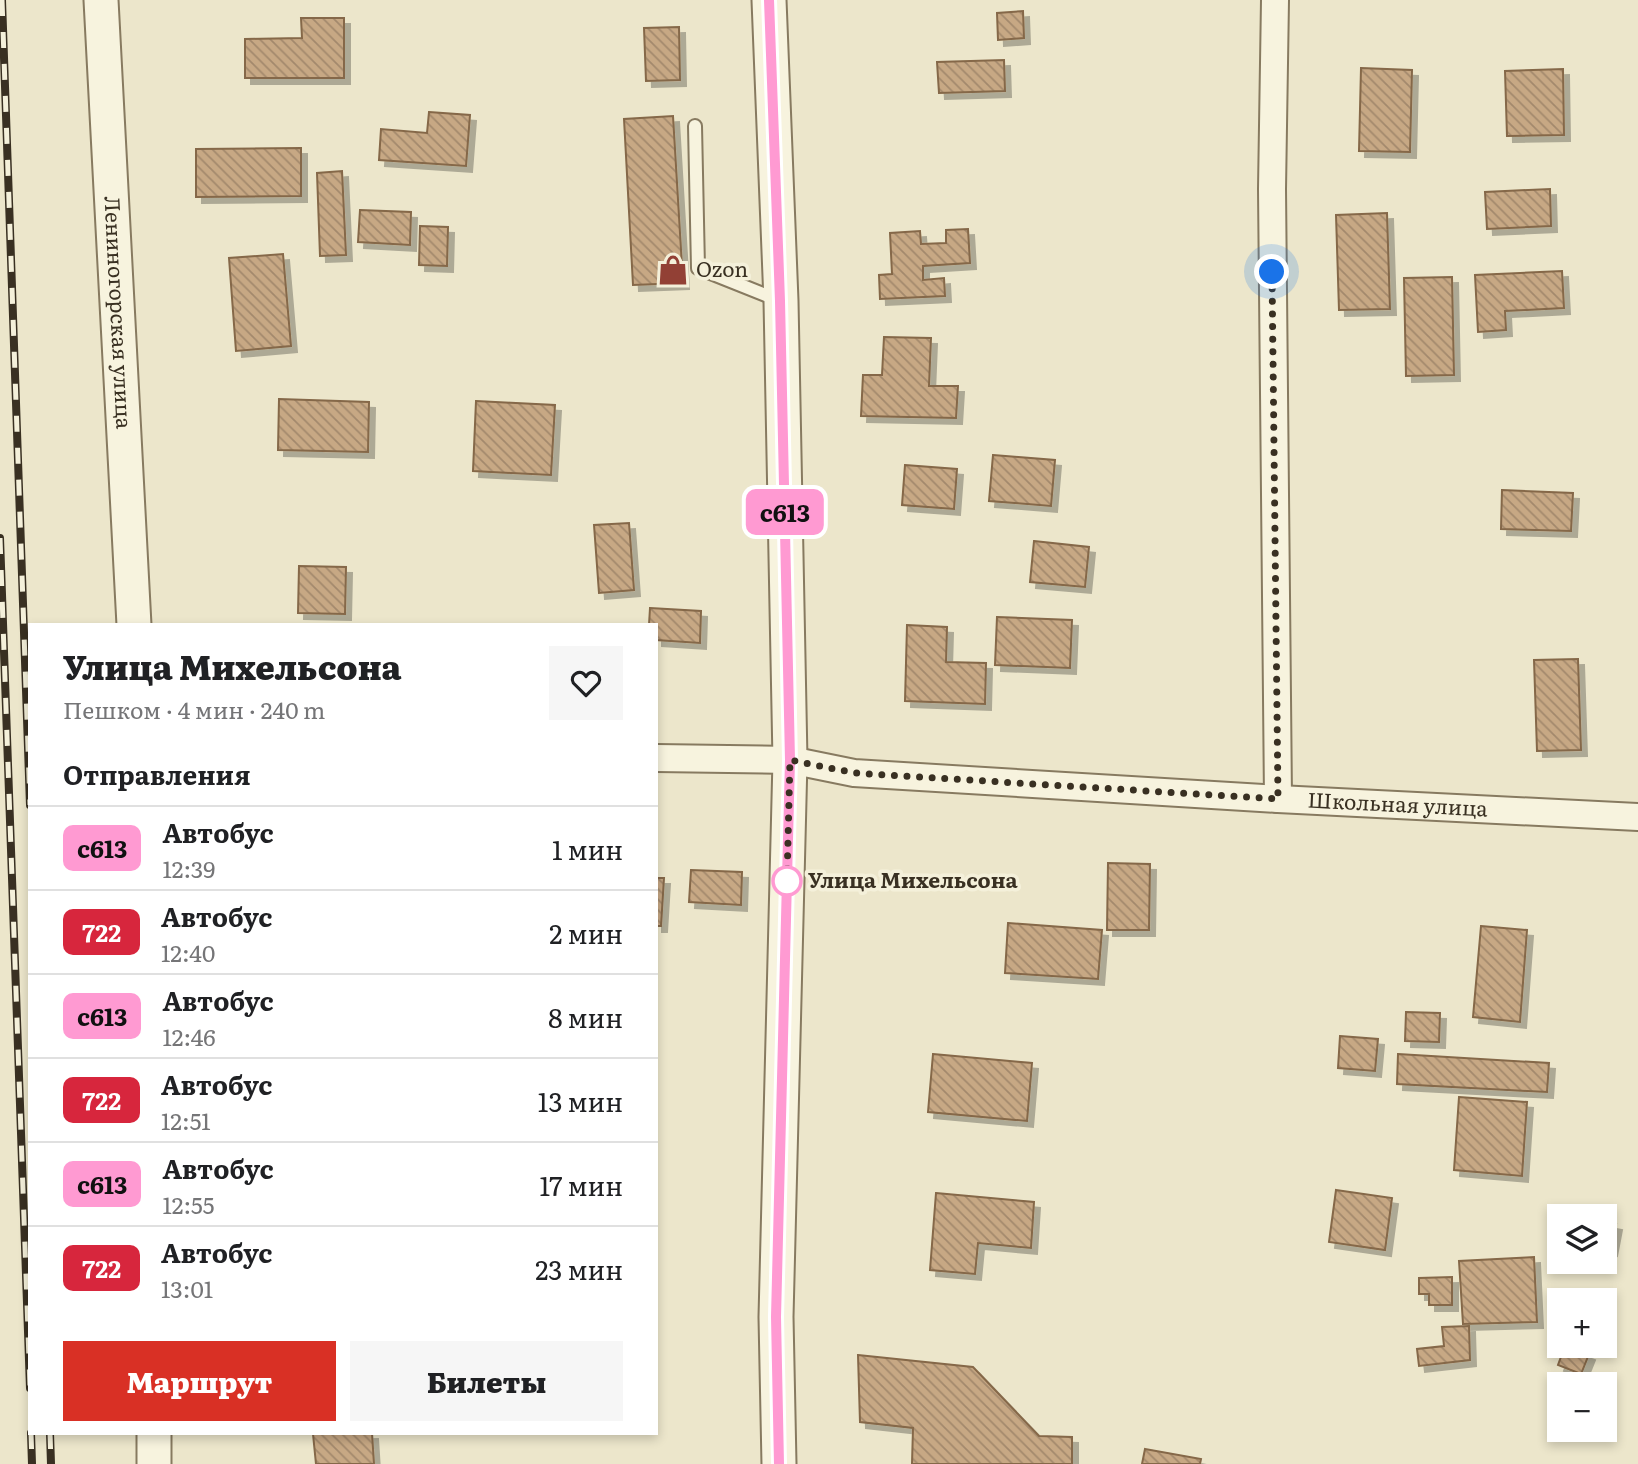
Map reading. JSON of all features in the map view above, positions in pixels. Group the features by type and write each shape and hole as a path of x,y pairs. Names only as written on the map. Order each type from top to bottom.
{"street":[{"name":"Лениногорская улица","path":"100,0 134,623"},
{"path":"769,0 780,301 790,760 776,1317 779,1464"},
{"path":"1275,0 1272,189 1278,799"},
{"name":"Школьная улица","path":"658,758 790,760 855,773 1278,799 1638,817"},
{"path":"154,1435 155,1464"}],"lane":[{"path":"695,126 698,268 780,301"}],"building":[{"path":"1023,11 1024,38 998,40 997,13"},
{"path":"301,18 344,18 344,78 245,78 245,39 302,38"},
{"path":"679,27 680,80 646,81 644,28"},
{"path":"1004,60 1005,91 939,93 937,62"},
{"path":"1361,68 1412,70 1410,152 1359,151"},
{"path":"1563,69 1564,135 1507,136 1505,71"},
{"path":"429,112 470,115 466,166 379,160 381,129 427,133"},
{"path":"673,116 683,283 633,285 624,119"},
{"path":"301,148 301,196 196,197 196,149"},
{"path":"342,171 346,255 320,256 317,173"},
{"path":"1550,189 1551,226 1487,229 1485,192"},
{"path":"360,210 411,212 410,245 358,242"},
{"path":"1387,213 1390,309 1339,310 1336,215"},
{"path":"420,226 448,227 447,266 419,265"},
{"path":"968,229 970,263 923,266 923,280 944,278 945,296 880,299 879,275 892,274 890,233 920,231 921,244 946,243 946,230"},
{"path":"283,254 291,346 236,351 229,258"},
{"path":"1562,271 1564,308 1505,311 1506,330 1478,332 1475,275"},
{"path":"1452,277 1454,375 1406,376 1404,278"},
{"path":"884,337 931,338 929,386 958,386 956,418 861,416 863,375 882,375"},
{"path":"279,399 369,402 368,452 278,450"},
{"path":"476,401 555,405 551,475 473,471"},
{"path":"993,455 1055,460 1051,506 989,501"},
{"path":"905,465 957,469 954,509 902,505"},
{"path":"1502,490 1573,493 1571,531 1501,529"},
{"path":"629,523 634,590 599,593 594,525"},
{"path":"1034,541 1089,547 1085,587 1030,582"},
{"path":"299,566 346,567 345,614 298,613"},
{"path":"650,608 701,611 700,643 658,640 658,623 649,623"},
{"path":"997,617 1072,620 1070,668 995,665"},
{"path":"907,625 947,627 946,662 986,663 985,704 905,701"},
{"path":"1578,659 1581,750 1537,751 1534,660"},
{"path":"1108,863 1150,864 1149,930 1107,930"},
{"path":"691,870 742,872 741,905 689,902"},
{"path":"658,878 664,878 661,926 658,926"},
{"path":"1008,923 1102,930 1098,979 1005,973"},
{"path":"1481,926 1527,930 1520,1022 1473,1017"},
{"path":"1406,1012 1440,1013 1439,1042 1405,1041"},
{"path":"1340,1036 1378,1039 1375,1071 1338,1068"},
{"path":"933,1054 1032,1063 1027,1121 928,1112"},
{"path":"1398,1054 1549,1063 1547,1092 1397,1084"},
{"path":"1459,1097 1527,1102 1522,1176 1454,1170"},
{"path":"1336,1190 1392,1198 1385,1250 1329,1242"},
{"path":"936,1193 1034,1202 1031,1248 978,1243 975,1274 930,1270"},
{"path":"1534,1257 1537,1322 1463,1324 1459,1261"},
{"path":"1452,1277 1452,1305 1429,1305 1429,1294 1419,1294 1419,1278"},
{"path":"1469,1326 1470,1360 1419,1366 1417,1349 1444,1346 1442,1327"},
{"path":"858,1355 973,1367 1039,1436 1072,1437 1072,1464 912,1464 913,1428 860,1422"},
{"path":"1561,1358 1587,1358 1582,1372 1558,1365"},
{"path":"313,1435 372,1435 374,1464 316,1464"},
{"path":"1145,1449 1201,1459 1200,1464 1142,1464"}],"railway":[{"path":"2,0 28,748"},
{"path":"0,538 28,1331"},
{"path":"31,1435 32,1464"},
{"path":"50,1435 51,1464"}],"bus line":[{"name":"с613","path":"769,0 780,301 790,760 776,1317 779,1464"}],"place":[{"name":"Ozon","path":"673,270"},
{"name":"Улица Михельсона","path":"787,881"}],"route":[{"path":"787,881 790,760 855,773 1278,799 1272,272"}]}
